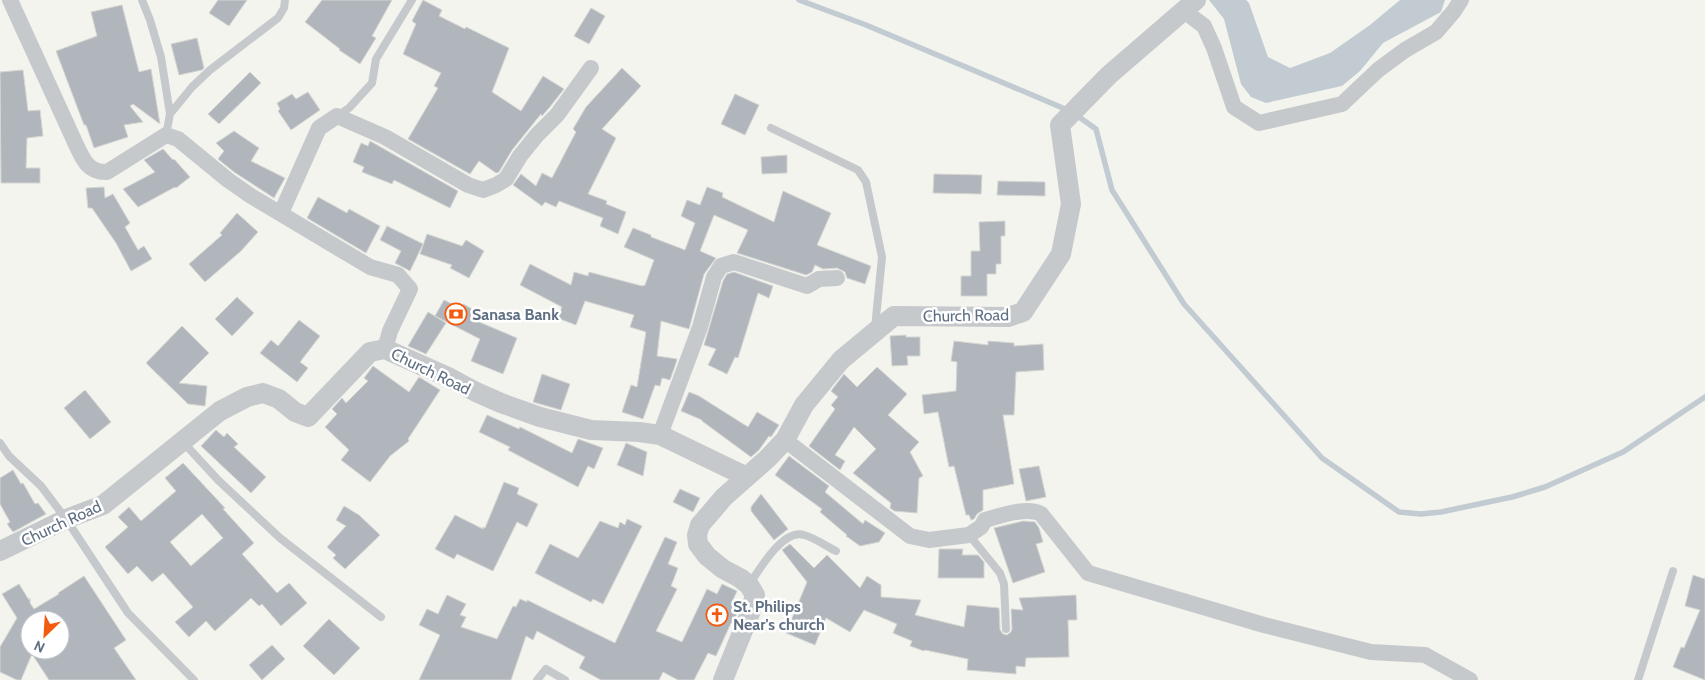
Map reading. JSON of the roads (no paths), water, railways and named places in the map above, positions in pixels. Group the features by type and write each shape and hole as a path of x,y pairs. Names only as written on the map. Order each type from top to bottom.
{"street":[{"path":"10,0 73,138 90,168 99,172 107,172 166,135 178,139 228,180 281,214 370,267 398,275 410,289 390,331 385,349"},
{"path":"1190,5 1204,26 1214,48 1234,107 1259,122 1342,104 1378,70 1405,50 1436,32 1461,0"},
{"name":"Church Road","path":"749,584 723,569 707,556 698,544 697,535 700,524 724,498 785,440 804,405 840,360 894,316 1008,317 1023,312 1061,254 1071,204 1060,126 1109,75 1190,5"},
{"path":"281,214 320,128 337,116 385,137 468,185 484,190 496,186 506,179 520,156 557,115 591,68"},
{"path":"660,435 700,327 714,276 721,266 734,262 807,286 819,279 837,278"},
{"name":"Church Road","path":"0,552 66,519 103,506 220,411 248,397 263,393 279,399 295,412 308,417 370,352 385,349 450,378 484,396 540,417 591,430 660,435 747,477"},
{"path":"785,440 910,536 929,540 969,535 981,526 984,520 1010,513 1036,511 1041,514 1088,574 1264,625 1371,652 1425,655 1470,680"},
{"path":"723,680 753,604 755,595 749,584"}],"lane":[{"path":"142,0 161,57 170,114 166,135"},
{"path":"170,114 192,87 210,70 278,18 284,8 285,0"},
{"path":"337,116 349,108 372,83 376,59 412,0"},
{"path":"771,128 858,170 866,182 882,257 874,333"},
{"path":"183,442 218,480 280,538 381,617"},
{"path":"0,443 9,456 41,486 66,519 128,613 194,680"},
{"path":"749,584 770,555 788,536 802,534 836,551"},
{"path":"969,535 1000,573 1004,584 1006,629"},
{"path":"1638,680 1673,571"},
{"path":"537,680 546,669 565,680"}],"waterway":[{"path":"799,0 866,25 1072,112 1096,129 1112,190 1184,304 1322,458 1399,512 1421,514 1441,512 1512,497 1545,487 1623,452 1705,397"}],"place":[{"name":"Sanasa Bank","path":"456,314"},
{"name":"St. Philips Near's church","path":"717,615"}]}
